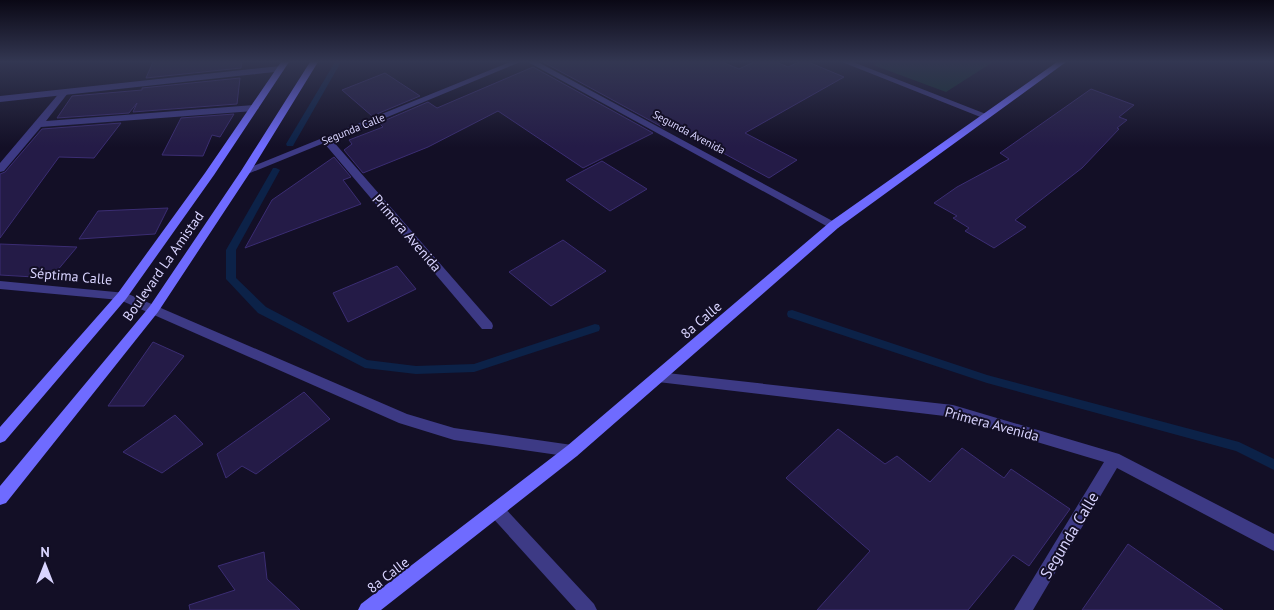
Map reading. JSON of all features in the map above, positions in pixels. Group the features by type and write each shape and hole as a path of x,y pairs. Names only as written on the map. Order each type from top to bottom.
{"street":[{"path":"0,99 84,90"},
{"name":"Boulevard La Amistad","path":"0,437 122,296 209,175 266,90"},
{"name":"Boulevard La Amistad","path":"0,498 154,309 246,172 296,90"},
{"name":"Segunda Calle","path":"246,172 447,90"},
{"name":"Segunda Avenida","path":"585,90 834,225"},
{"path":"924,90 986,116"},
{"name":"8a Calle","path":"367,610 572,451 834,225 1022,90"},
{"path":"0,169 64,93"},
{"path":"37,124 254,108"},
{"name":"Primera Avenida","path":"327,140 487,326"},
{"name":"Séptima Calle","path":"0,285 122,296 404,419 454,434 572,451"},
{"name":"Primera Avenida","path":"658,377 953,411 1114,459 1274,542"},
{"name":"Segunda Calle","path":"1023,610 1114,459"},
{"path":"496,510 588,610"}],"building":[{"path":"137,90 239,90 237,104 133,112 137,103 129,113 57,118 72,96"},
{"path":"343,90 412,90 420,96 372,116"},
{"path":"478,90 576,90 653,133 583,168 498,111 428,147 363,173 344,150 352,144 349,140 383,127 379,123 428,102 437,108"},
{"path":"595,90 820,90 745,133 797,160 769,178 670,124 664,128"},
{"path":"1089,90 1095,90 1134,105 1119,117 1127,120 1117,128 1119,129 1082,168 1015,220 1026,227 994,248 965,231 969,228 953,218 957,216 934,203 957,187 1009,159 1000,153"},
{"path":"234,114 220,137 212,135 203,156 162,155 181,118"},
{"path":"121,123 94,158 59,157 0,238 0,174 5,172 42,129"},
{"path":"334,157 351,177 343,180 361,204 245,248 272,200"},
{"path":"602,161 647,189 610,211 566,180"},
{"path":"168,208 155,234 79,239 98,211"},
{"path":"563,240 606,271 551,306 509,272"},
{"path":"0,244 77,247 51,278 0,275"},
{"path":"397,266 416,289 348,322 333,293"},
{"path":"153,342 184,356 144,406 108,406"},
{"path":"304,392 330,419 256,474 242,466 226,478 217,454"},
{"path":"175,415 203,444 162,473 123,452"},
{"path":"838,429 885,464 897,456 930,482 962,448 1004,478 1011,469 1070,509 1029,566 1013,555 968,610 817,610 870,551 786,478"},
{"path":"1128,544 1223,610 1082,610"},
{"path":"264,552 267,579 300,610 190,610 189,605 235,590 218,566"}],"waterway":[{"path":"290,144 321,90"},
{"path":"276,170 231,250 231,279 262,310 365,364 416,370 474,368 595,328"},
{"path":"792,314 987,379 1239,447 1274,465"}]}
